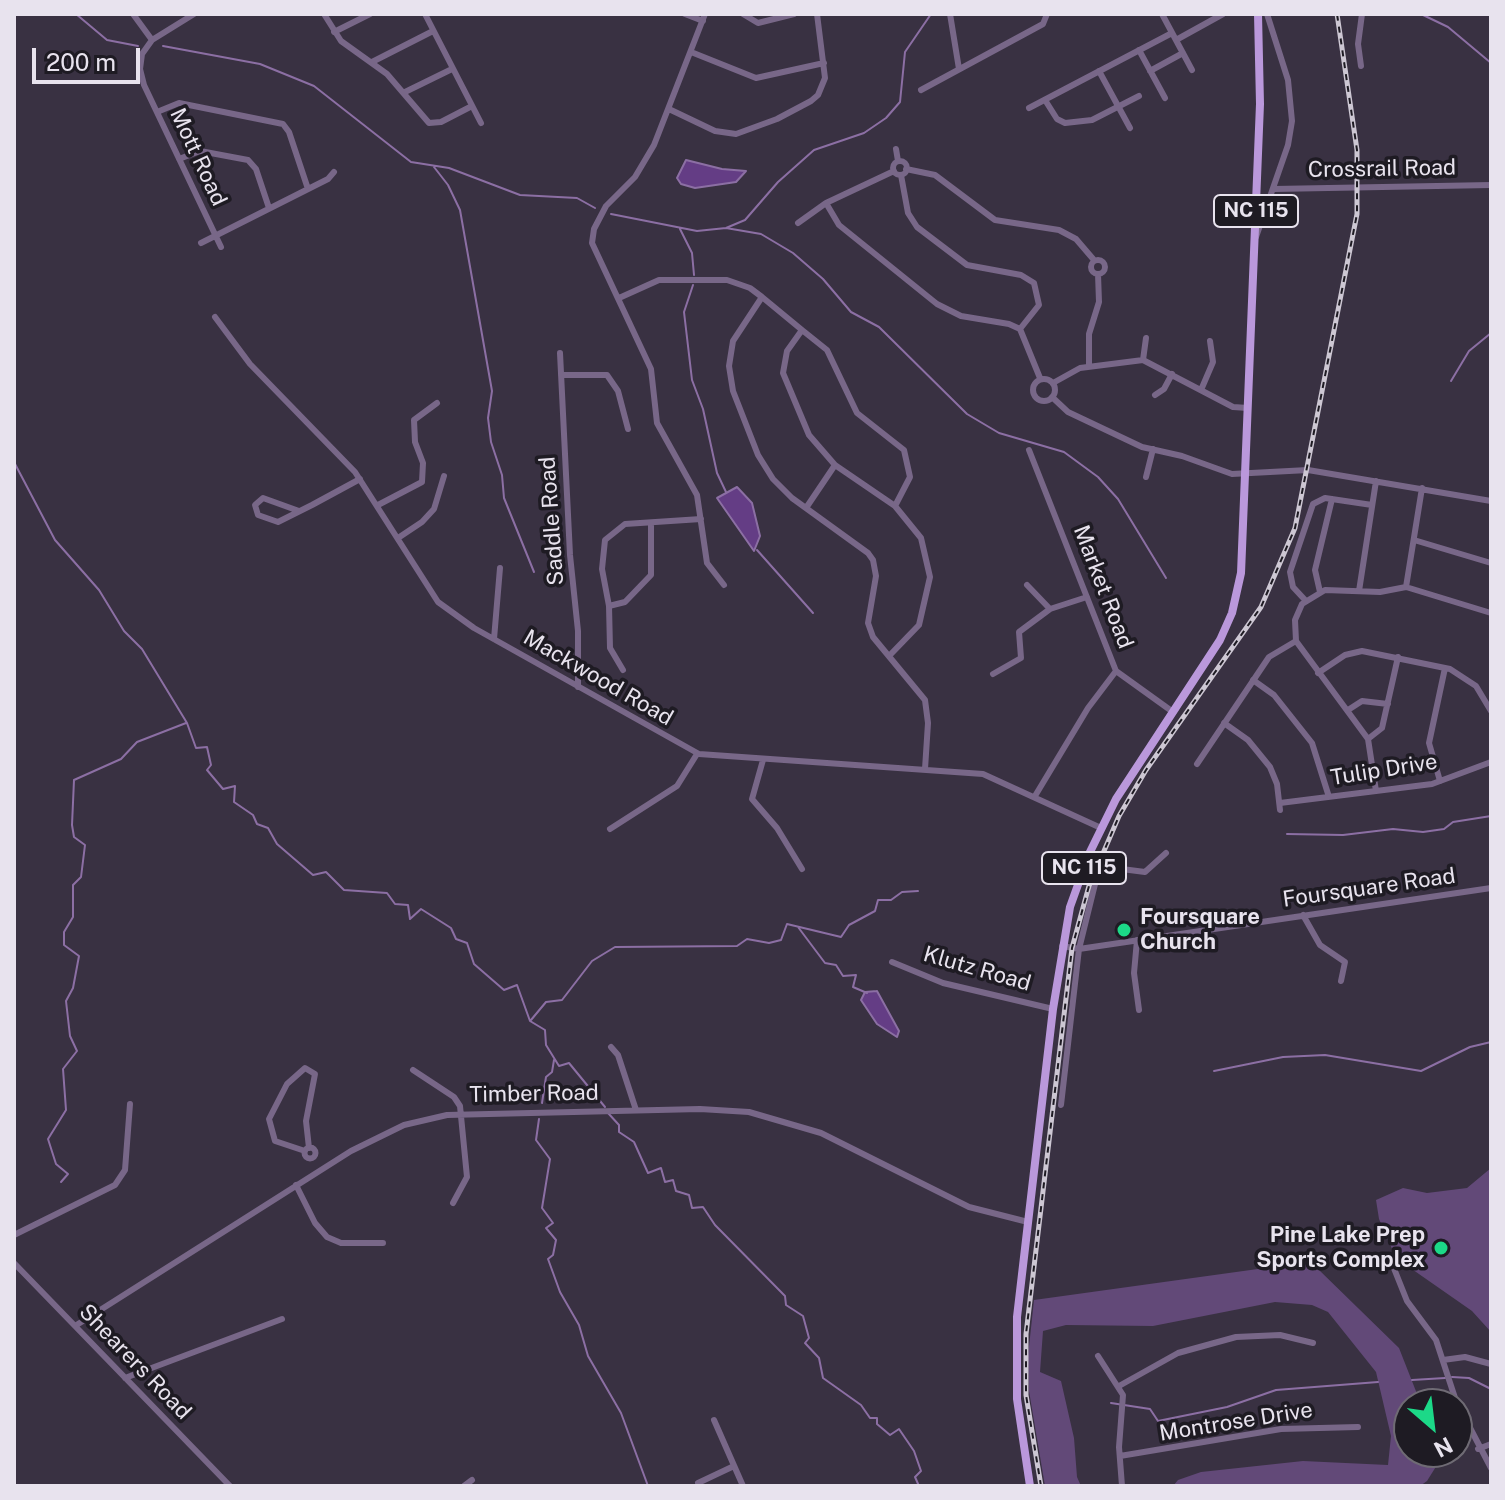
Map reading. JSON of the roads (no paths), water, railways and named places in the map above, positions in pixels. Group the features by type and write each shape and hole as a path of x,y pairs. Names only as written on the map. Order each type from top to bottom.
{"main road":[{"name":"NC 115","path":"1030,1486 1020,1432 1015,1365 1028,1222 1062,946 1079,880 1101,828 1208,661 1232,613 1242,563 1260,104 1258,14"}],"street":[{"path":"133,14 152,40 194,14"},
{"path":"324,14 334,32 405,92 429,123 441,122 472,106"},
{"path":"334,32 370,14"},
{"path":"425,14 481,123"},
{"path":"685,14 704,17 671,110 638,172 606,206 594,229 595,255 619,298 651,369 657,423 697,495 707,563 724,585"},
{"path":"743,14 758,23 794,14"},
{"path":"671,110 727,135 777,119 818,95 825,78 817,14"},
{"path":"950,14 959,69"},
{"path":"921,90 1043,24 1047,14"},
{"path":"1162,14 1192,70"},
{"path":"1029,108 1139,50 1223,14"},
{"path":"1255,243 1288,145 1291,100 1267,14"},
{"path":"1361,66 1358,44 1362,14"},
{"path":"372,62 433,31"},
{"name":"Mott Road","path":"152,40 142,54 140,69 221,247"},
{"path":"1139,50 1165,98"},
{"path":"691,52 756,78 824,63"},
{"path":"1150,71 1183,53"},
{"path":"405,92 452,69"},
{"path":"1099,71 1130,128"},
{"path":"1045,100 1057,119 1065,123 1092,120 1139,96"},
{"path":"157,112 179,103 283,124 289,132 308,189"},
{"path":"896,149 907,209 917,227 967,265 1021,275 1034,283 1039,305 1020,329"},
{"path":"179,159 200,151 248,160 256,169 269,208"},
{"path":"201,243 308,189 334,172"},
{"path":"798,223 826,203 900,172 935,175 995,220 1059,230 1076,239 1094,260 1091,268 1098,274 1099,302 1089,334 1089,366"},
{"name":"Crossrail Road","path":"1274,189 1491,185"},
{"path":"826,203 839,225 937,304 961,316 1009,324 1020,329 1040,378 1053,383 1089,366 1143,360 1233,407 1248,408"},
{"path":"619,298 650,282 673,279 734,281 762,297 833,357 857,413 898,444 907,457 909,484 895,506"},
{"path":"762,297 733,341 731,382 766,469 781,488 873,560 876,576 868,623 873,637 925,700 928,723 925,769"},
{"name":"Mackwood Road","path":"215,317 250,364 360,479 438,602 494,639 697,754 983,774 1101,828"},
{"path":"802,330 787,351 783,373 809,435 835,465 895,506 921,538 930,577 919,625 890,655"},
{"path":"1143,360 1146,338"},
{"path":"1201,390 1213,362 1210,341"},
{"name":"Saddle Road","path":"560,353 570,555 578,631 578,687"},
{"path":"1155,395 1164,389 1172,374"},
{"path":"561,375 607,375 618,391 628,429"},
{"path":"1040,378 1033,385 1034,395 1044,401 1052,397"},
{"path":"1052,397 1053,383"},
{"path":"1052,397 1068,412 1153,449 1246,476 1308,470 1344,475 1374,484 1422,488 1491,501"},
{"path":"378,505 422,482 423,463 415,442 414,420 437,403"},
{"path":"1146,477 1153,449"},
{"name":"Market Road","path":"1029,450 1116,671 1173,712"},
{"path":"806,508 835,465"},
{"path":"398,538 422,522 434,509 444,476"},
{"path":"299,511 263,498 255,505 258,515 278,522 299,511 360,479"},
{"path":"1359,591 1374,484"},
{"path":"1406,587 1422,488"},
{"path":"1306,601 1293,587 1290,572 1313,504 1325,498 1372,505"},
{"path":"1320,592 1315,570 1332,499"},
{"path":"623,670 610,648 609,606 602,569 605,540 625,524 701,519"},
{"path":"609,606 625,602 651,575 651,523"},
{"path":"1414,540 1491,563"},
{"path":"494,639 500,568"},
{"path":"1027,585 1050,609"},
{"path":"1376,791 1368,739 1296,641 1295,620 1306,601 1320,592 1406,587 1491,613"},
{"path":"993,674 1021,658 1019,632 1050,609 1087,597"},
{"path":"1197,764 1272,653 1296,641"},
{"path":"1318,673 1352,653 1373,652 1398,657 1445,668 1470,680 1491,711"},
{"path":"1368,739 1382,728 1398,657"},
{"path":"1440,781 1429,743 1445,668"},
{"path":"1035,796 1088,708 1116,671"},
{"path":"1253,680 1274,695 1312,743 1329,797"},
{"path":"1348,710 1362,701 1388,704"},
{"name":"Tulip Drive","path":"1224,723 1248,740 1270,767 1280,806 1440,781 1491,762"},
{"path":"610,829 670,792 697,754"},
{"path":"763,760 752,799 777,828 802,869"},
{"path":"1061,1105 1079,949 1097,876 1114,868 1145,872 1166,853"},
{"name":"Foursquare Road","path":"1062,946 1079,949 1491,888"},
{"path":"1303,915 1320,945 1345,962 1341,981"},
{"path":"1137,940 1134,973 1139,1010"},
{"name":"Klutz Road","path":"892,962 952,986 1053,1009"},
{"path":"611,1047 618,1055 636,1110"},
{"path":"307,1149 306,1121 315,1074 305,1068 287,1084 269,1119 275,1141 307,1149 314,1149 312,1157 319,1168"},
{"path":"413,1070 454,1097 461,1114 467,1177 453,1203"},
{"path":"14,1235 115,1185 125,1170 130,1104"},
{"name":"Timber Road","path":"75,1326 319,1168 395,1129 461,1114 727,1109 780,1118 821,1133 969,1207 1028,1222"},
{"path":"296,1185 315,1223 327,1237 341,1243 383,1243"},
{"path":"1391,1261 1399,1286 1431,1330 1452,1391 1478,1449 1491,1468"},
{"name":"Shearers Road","path":"14,1263 230,1486"},
{"path":"125,1378 282,1319"},
{"path":"1119,1386 1178,1353 1236,1337 1280,1335 1313,1343"},
{"path":"1098,1356 1119,1386 1124,1405 1120,1456 1122,1486"},
{"path":"1443,1360 1465,1357 1491,1364"},
{"path":"714,1420 743,1486"},
{"name":"Montrose Drive","path":"1120,1456 1281,1429 1358,1427"},
{"path":"1478,1449 1491,1444"},
{"path":"698,1483 734,1466"},
{"path":"464,1486 472,1480"}],"waterway":[{"path":"76,14 107,40 138,46"},
{"path":"611,214 697,231 726,228 745,220 778,182 814,150 864,133 886,118 900,102 905,52 931,14"},
{"path":"1421,14 1448,27 1491,63"},
{"path":"163,46 260,64 314,86 411,162 449,168 520,195 577,198 595,208"},
{"path":"434,167 448,185 460,210 492,391 488,418 491,442 502,475 504,498 534,572"},
{"path":"726,228 761,234 793,253 823,279 851,312 879,327 967,414 999,433 1064,452 1098,477 1118,499 1166,578"},
{"path":"680,229 692,253 694,275"},
{"path":"693,285 684,312 692,380 703,409 717,473 726,492"},
{"path":"1451,381 1469,351 1491,333"},
{"path":"14,462 55,540 99,590 124,631 142,649 187,723 196,748 207,747 211,765 207,770 223,789 235,786 234,802 253,815 257,824 268,828 277,844 313,875 326,872 344,890 387,893 395,904 408,905 410,919 421,909 451,928 456,939 467,943 474,964 504,990 517,985 530,1021 545,1030 546,1045 559,1066 569,1063 605,1107"},
{"path":"757,550 813,613"},
{"path":"61,1182 68,1174 56,1164 48,1139 66,1110 63,1069 77,1051 70,1036 66,1001 73,988 79,956 64,945 64,932 73,917 73,885 81,877 85,845 74,837 74,780 121,759 137,742 186,723"},
{"path":"1287,834 1343,835 1393,829 1423,832 1444,829 1453,822 1491,816"},
{"path":"531,1020 546,1002 562,1000 592,961 615,947 737,946 747,939 769,943 781,940 787,924 841,937 849,925 875,911 878,900 891,900 902,892 918,891"},
{"path":"798,927 825,963 836,965 843,976 856,975 853,987 867,993"},
{"path":"1214,1071 1283,1057 1325,1055 1421,1071 1470,1047 1491,1042"},
{"path":"542,1103 546,1077 552,1072 554,1060"},
{"path":"608,1113 619,1125 619,1132 634,1142 648,1173 661,1168 665,1182 673,1180 676,1191 689,1195 692,1208 703,1207 715,1225 785,1296 786,1305 803,1316 809,1338 805,1343 819,1358 823,1378 861,1405 870,1418 877,1418 877,1424 890,1435 899,1429 914,1451 921,1471 915,1477 919,1486"},
{"path":"539,1119 536,1140 550,1159 542,1208 553,1223 546,1228 556,1240 553,1255 548,1259 560,1292 579,1325 588,1356 621,1413 648,1486"},
{"path":"1452,1377 1469,1378 1491,1389"},
{"path":"1412,1380 1445,1378"},
{"path":"1111,1403 1150,1409 1158,1421 1227,1407 1276,1390 1378,1382"}],"railway":[{"path":"1041,1486 1026,1395 1026,1334 1072,948 1089,886 1119,816 1146,770 1261,607 1295,528 1357,214 1357,150 1337,14"}],"place":[{"name":"Foursquare Church","path":"1124,930"},
{"name":"Pine Lake Prep Sports Complex","path":"1441,1248"}]}
